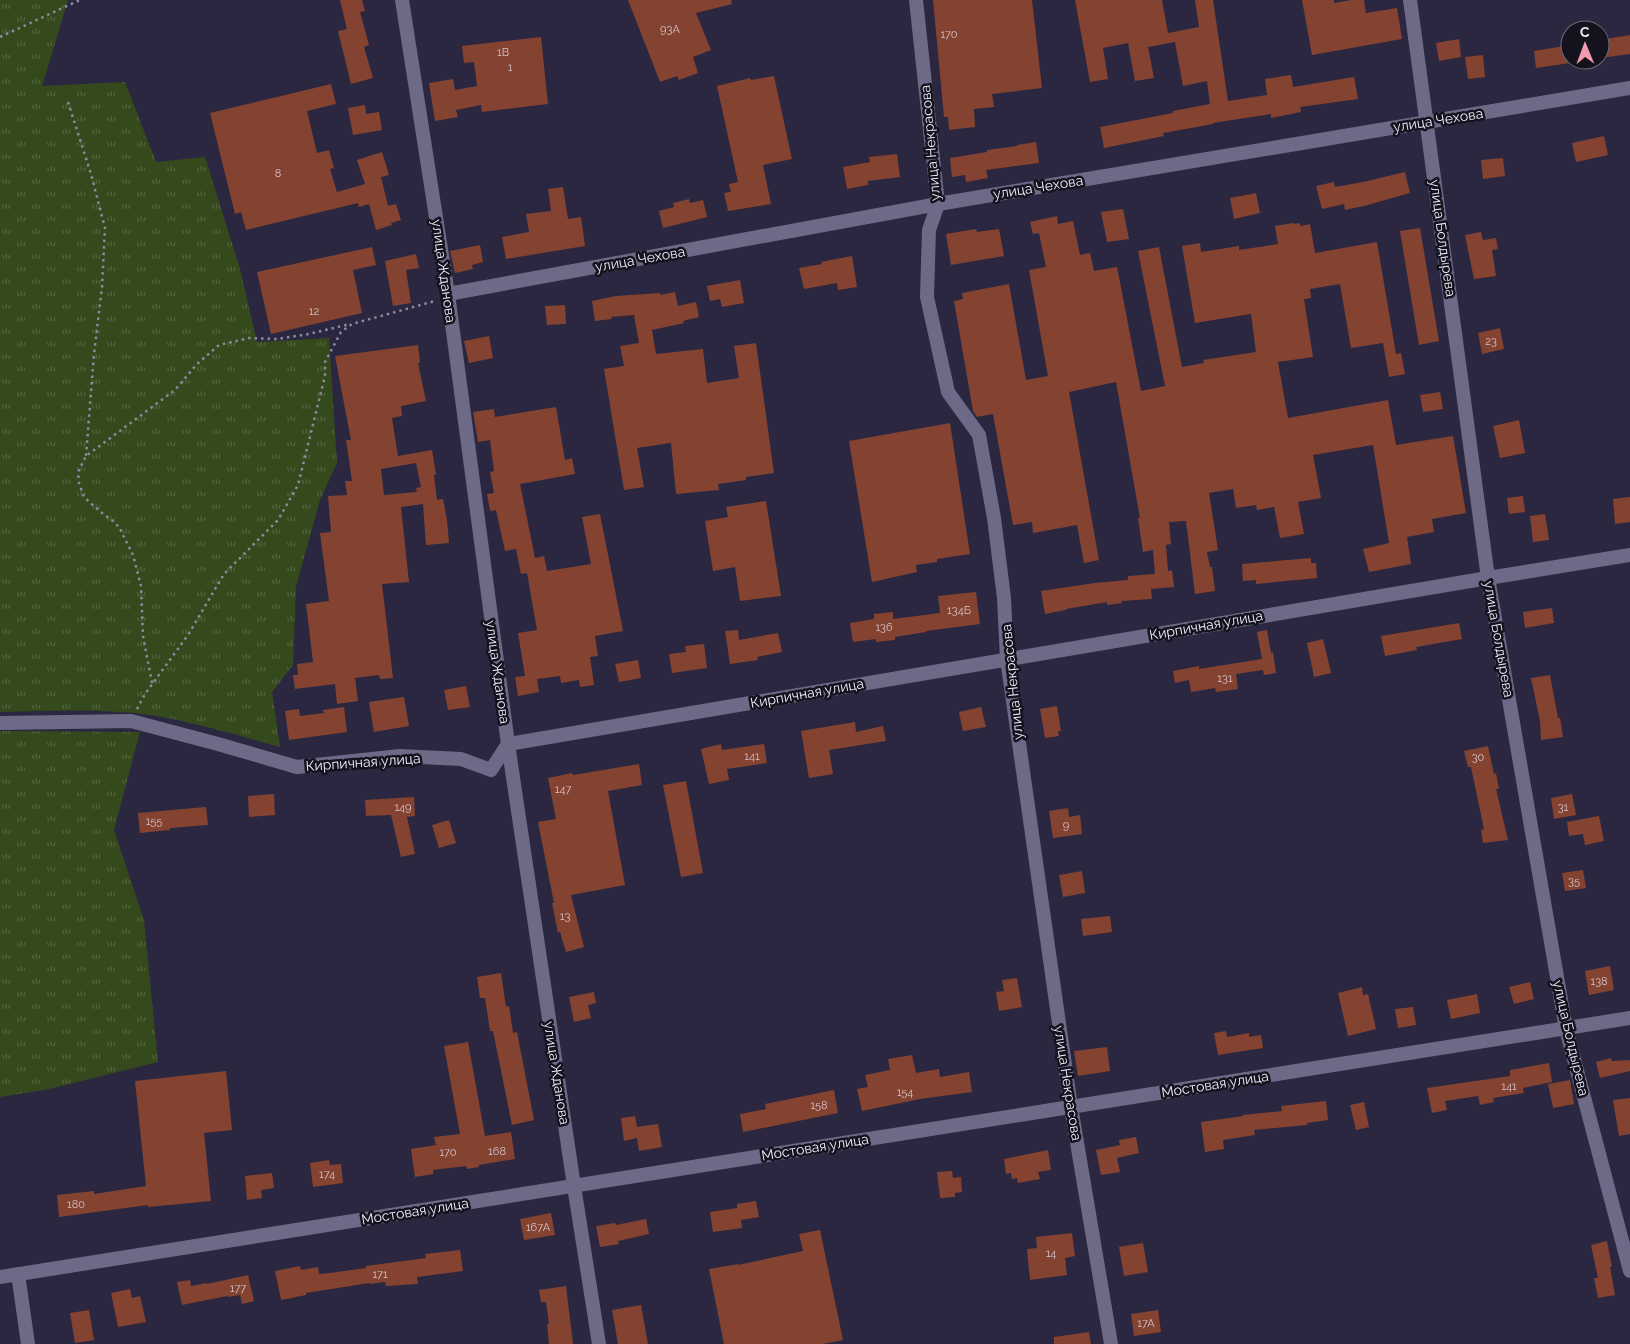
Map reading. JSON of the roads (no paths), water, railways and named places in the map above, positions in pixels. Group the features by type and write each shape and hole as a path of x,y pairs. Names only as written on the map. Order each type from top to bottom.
{"street":[{"name":"улица Жданова","path":"402,0 448,296 508,744 599,1344"},
{"name":"улица Некрасова","path":"916,0 938,204 929,230 927,297 948,392 979,434 997,536 1004,598 1007,659 1071,1107 1111,1344"},
{"name":"улица Болдырева","path":"1410,0 1488,578 1566,1029 1630,1271"},
{"name":"улица Чехова","path":"448,296 938,204 1630,88"},
{"name":"Кирпичная улица","path":"0,723 131,721 297,767 400,756 461,758 491,770 508,744 1630,555"},
{"name":"Мостовая улица","path":"0,1277 1630,1018"},
{"path":"18,1274 28,1344"}]}
